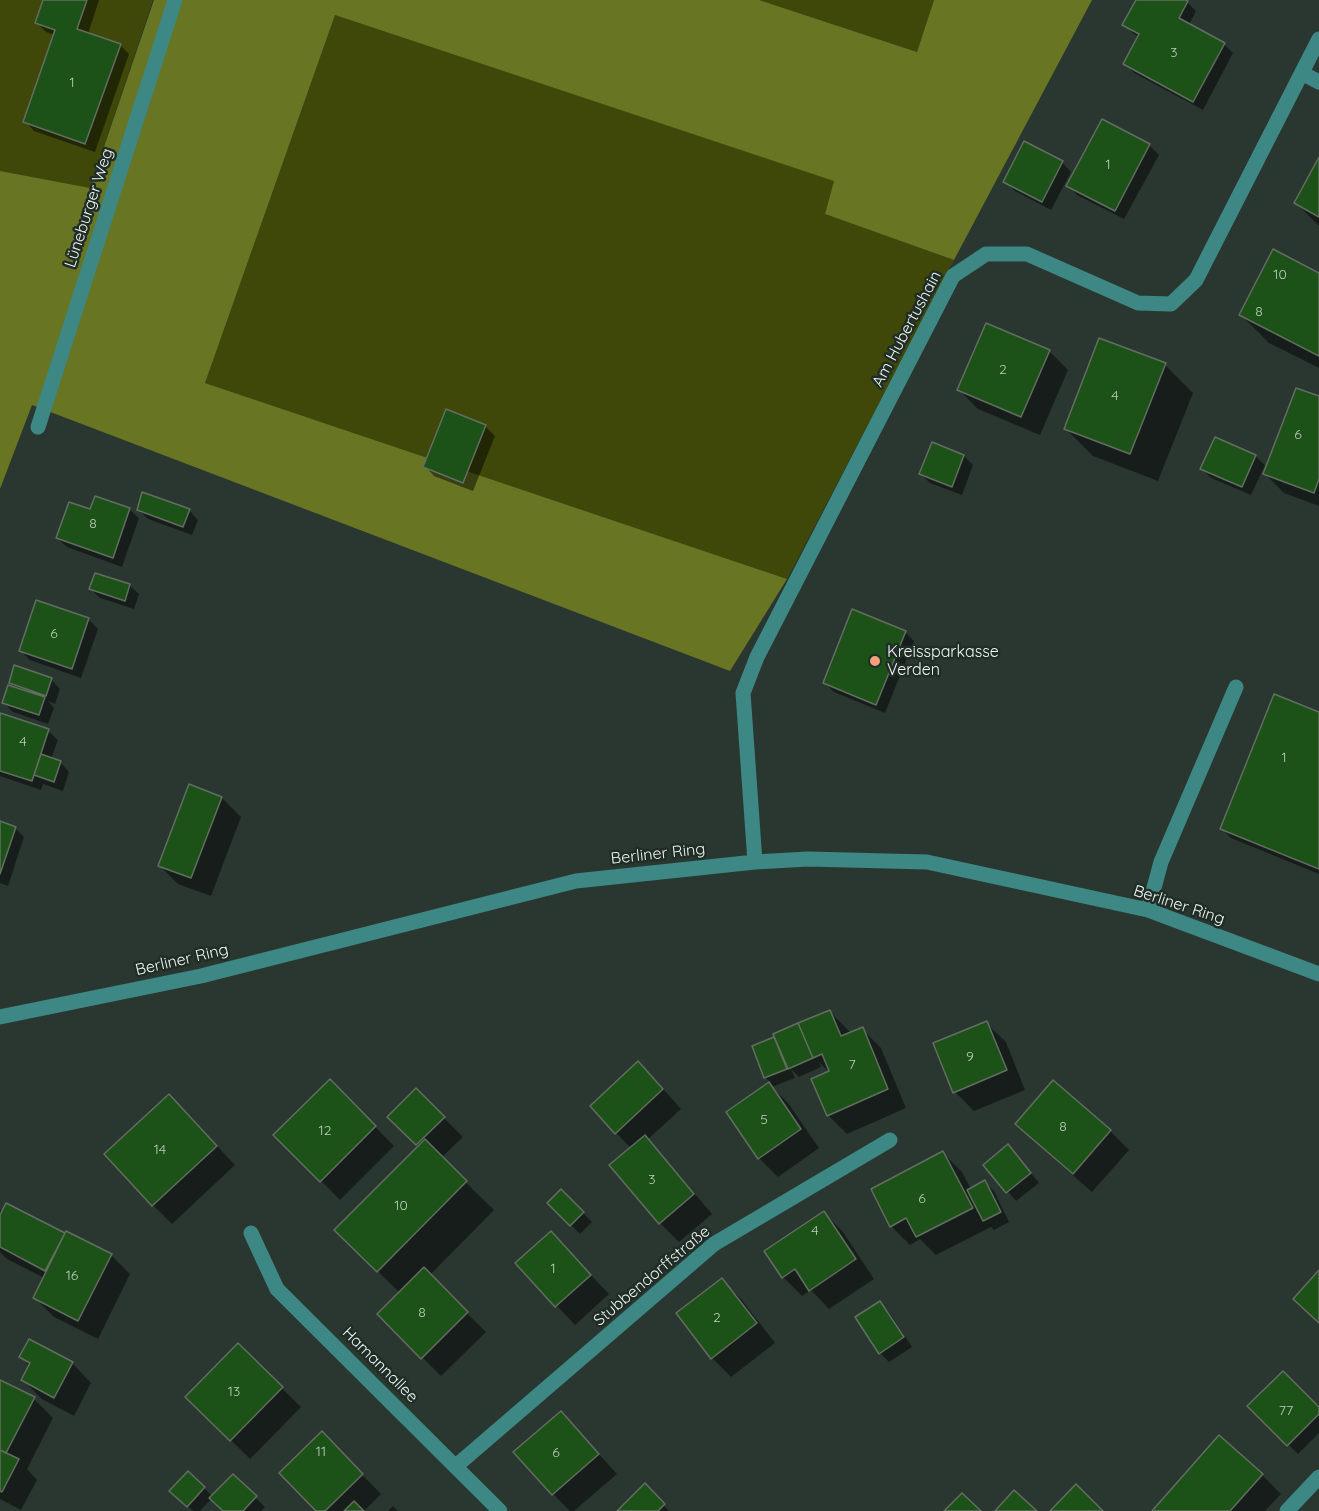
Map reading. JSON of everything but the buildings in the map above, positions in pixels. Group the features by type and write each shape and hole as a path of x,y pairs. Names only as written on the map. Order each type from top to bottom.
{"street":[{"name":"Lüneburger Weg","path":"38,427 175,0"},
{"name":"Am Hubertushain","path":"755,862 743,693 757,657 953,276 986,254 1027,255 1138,303 1172,304 1196,280 1319,39"},
{"path":"1302,73 1319,82"},
{"path":"1148,910 1161,862 1236,687"},
{"name":"Berliner Ring","path":"0,1017 201,976 576,881 755,862 808,859 927,862 1148,910 1319,974"},
{"name":"Stubbendorffstraße","path":"456,1466 714,1244 890,1140"},
{"name":"Hamannallee","path":"251,1233 278,1289 500,1511"},
{"path":"1287,1511 1319,1478"}],"green space":[{"path":"0,0 153,0 90,188 0,177"},
{"path":"154,0 759,0 917,52 934,0 1092,0 954,260 825,214 834,181 335,15 205,383 787,579 730,671 32,405 0,489 0,171 90,188"},
{"path":"759,0 934,0 917,52"},
{"path":"335,15 835,181 825,214 954,260 787,579 205,383"}],"place":[{"name":"Kreissparkasse Verden","path":"875,661"}]}
